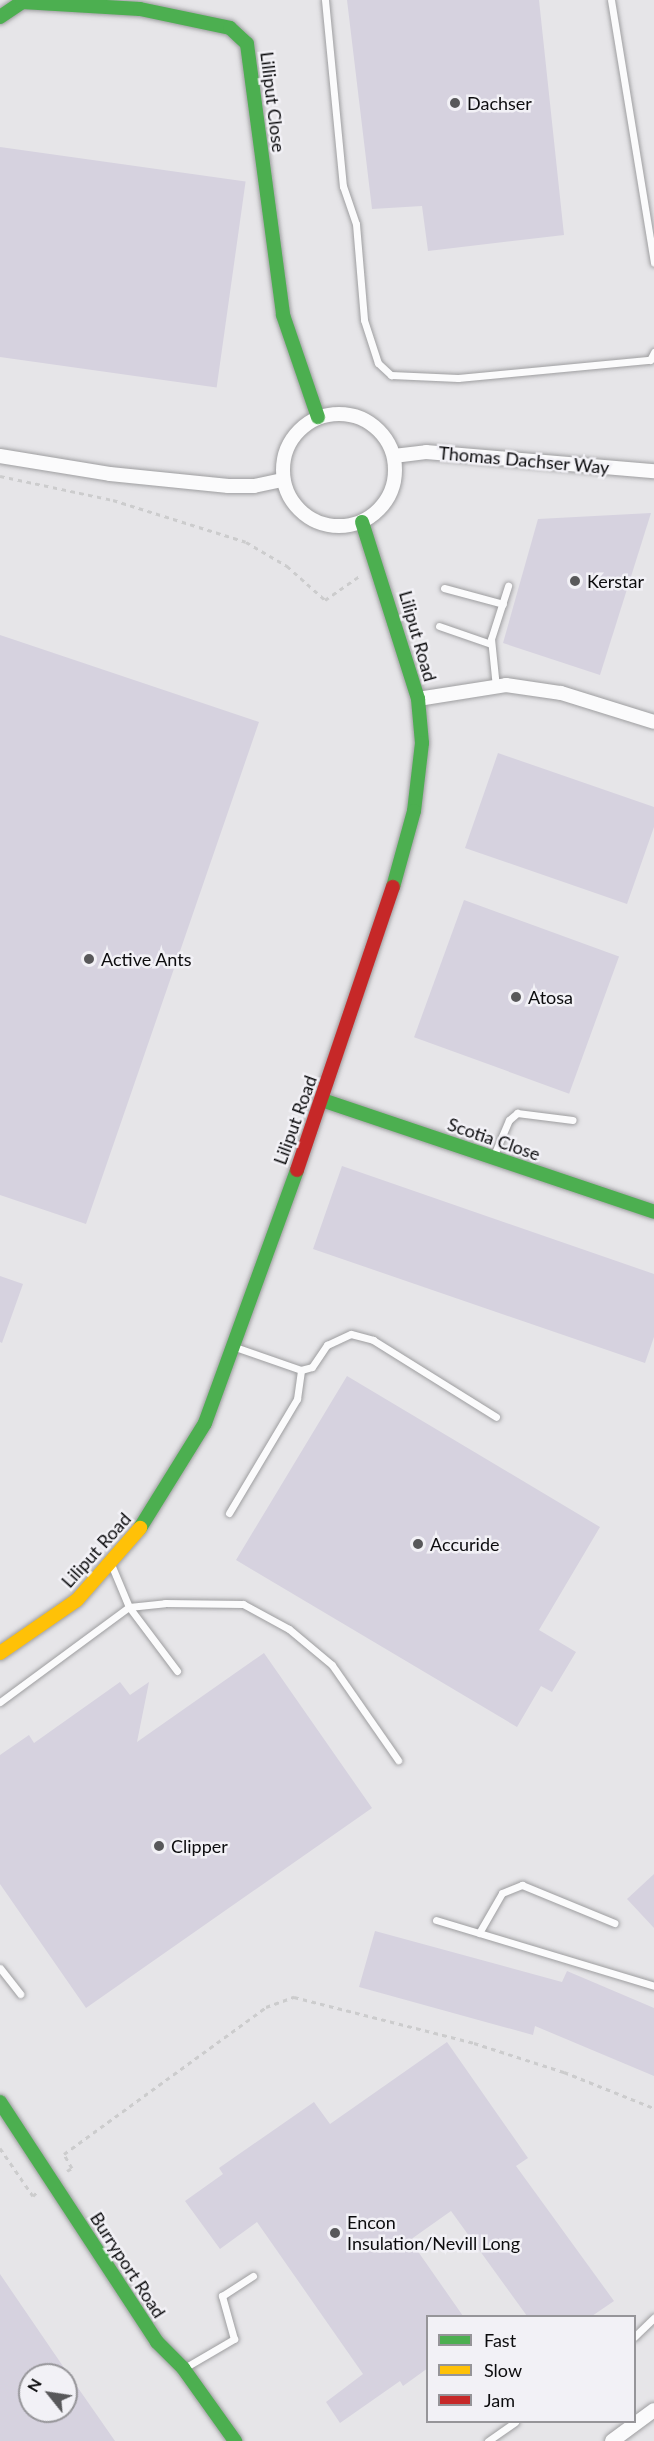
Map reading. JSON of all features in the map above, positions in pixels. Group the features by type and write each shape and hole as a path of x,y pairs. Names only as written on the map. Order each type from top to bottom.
{"street":[{"name":"Lilliput Close","path":"0,17 22,2 140,9 230,28 247,44 283,315 318,417"},
{"path":"346,414 362,418 377,427 394,456 393,487 386,502 363,522 346,527 312,521 293,503 283,480 288,445 298,431 318,417 346,414"},
{"name":"Thomas Dachser Way","path":"394,456 426,452 654,471"},
{"path":"0,456 110,474 228,486 283,480"},
{"name":"Liliput Road","path":"0,1653 77,1600 148,1519 205,1423 322,1100 398,871 414,811 422,743 418,699 378,562 363,522"},
{"path":"418,699 496,687 561,693 654,722"},
{"name":"Scotia Close","path":"322,1100 654,1212"},
{"name":"Burryport Road","path":"0,2102 157,2342 183,2368 235,2441"},
{"path":"612,2441 654,2410"}],"lane":[{"path":"325,0 343,186 356,224 364,320 378,363 391,375 458,378 650,360 654,352"},
{"path":"610,0 653,245 654,262"},
{"path":"496,687 491,644 508,586"},
{"path":"444,588 503,604"},
{"path":"439,626 491,644"},
{"path":"493,1157 509,1120 517,1113 573,1120"},
{"path":"233,1346 301,1370 312,1367 327,1345 351,1334 390,1349 496,1418"},
{"path":"229,1513 297,1399 301,1370"},
{"path":"110,1562 129,1607 177,1671"},
{"path":"0,1702 129,1607 165,1602 243,1604 289,1629 332,1665 398,1760"},
{"path":"479,1933 502,1893 522,1885 614,1923"},
{"path":"436,1920 654,1986"},
{"path":"0,1968 20,1994"},
{"path":"183,2368 234,2339 222,2296 253,2276"},
{"path":"636,2335 654,2318"},
{"path":"488,2441 512,2423"}],"path":[{"path":"0,476 113,500 246,542 288,566 326,600 378,562"},
{"path":"72,2168 64,2154 266,2007 294,1997 474,2043 564,2072 654,2108"},
{"path":"0,2148 33,2196"}],"building":[{"name":"Dachser","path":"347,0 539,0 564,235 428,251 422,206 372,209"},
{"path":"0,147 246,182 217,387 0,357"},
{"name":"Kerstar","path":"651,513 600,675 503,643 538,519"},
{"name":"Active Ants","path":"0,635 259,722 86,1224 0,1195"},
{"path":"498,753 654,807 654,827 627,904 465,848"},
{"name":"Atosa","path":"464,900 619,956 569,1094 414,1037"},
{"path":"342,1166 654,1274 654,1337 645,1363 313,1249"},
{"path":"0,1276 23,1284 2,1343 0,1342"},
{"name":"Accuride","path":"347,1376 600,1527 539,1630 576,1652 552,1692 541,1686 517,1727 236,1560"},
{"name":"Clipper","path":"264,1653 372,1808 86,2008 0,1884 0,1755 29,1735 34,1743 120,1682 130,1695 149,1682 137,1742"},
{"path":"654,1874 654,1928 627,1899"},
{"path":"375,1931 562,1982 567,1971 654,2008 654,2076 535,2026 533,2035 359,1987"},
{"path":"447,2042 528,2158 516,2166 614,2301 593,2315 526,2315 451,2211 410,2240 462,2315 426,2315 426,2369 403,2386 400,2381 340,2423 326,2402 363,2374 257,2222 220,2249 185,2201 223,2174 219,2168 314,2102 330,2124"},
{"path":"0,2274 61,2363 18,2363 18,2423 78,2423 78,2388 115,2441 0,2441"}],"traffic: fast":[{"path":"0,17 22,2 140,9 230,28 247,44 283,315 318,417"},
{"path":"362,522 418,699 422,743 414,811 393,887"},
{"path":"322,1100 654,1212"},
{"path":"140,1528 205,1423 297,1170"},
{"path":"0,2102 157,2342 183,2368 235,2441"}],"traffic: slow":[{"path":"0,1653 77,1600 140,1528"}],"traffic: jam":[{"path":"297,1170 393,887"}],"place":[{"name":"Dachser","path":"455,103"},
{"name":"Kerstar","path":"575,581"},
{"name":"Active Ants","path":"89,959"},
{"name":"Atosa","path":"516,997"},
{"name":"Accuride","path":"418,1544"},
{"name":"Clipper","path":"159,1846"},
{"name":"Encon Insulation/Nevill Long","path":"335,2233"}]}
